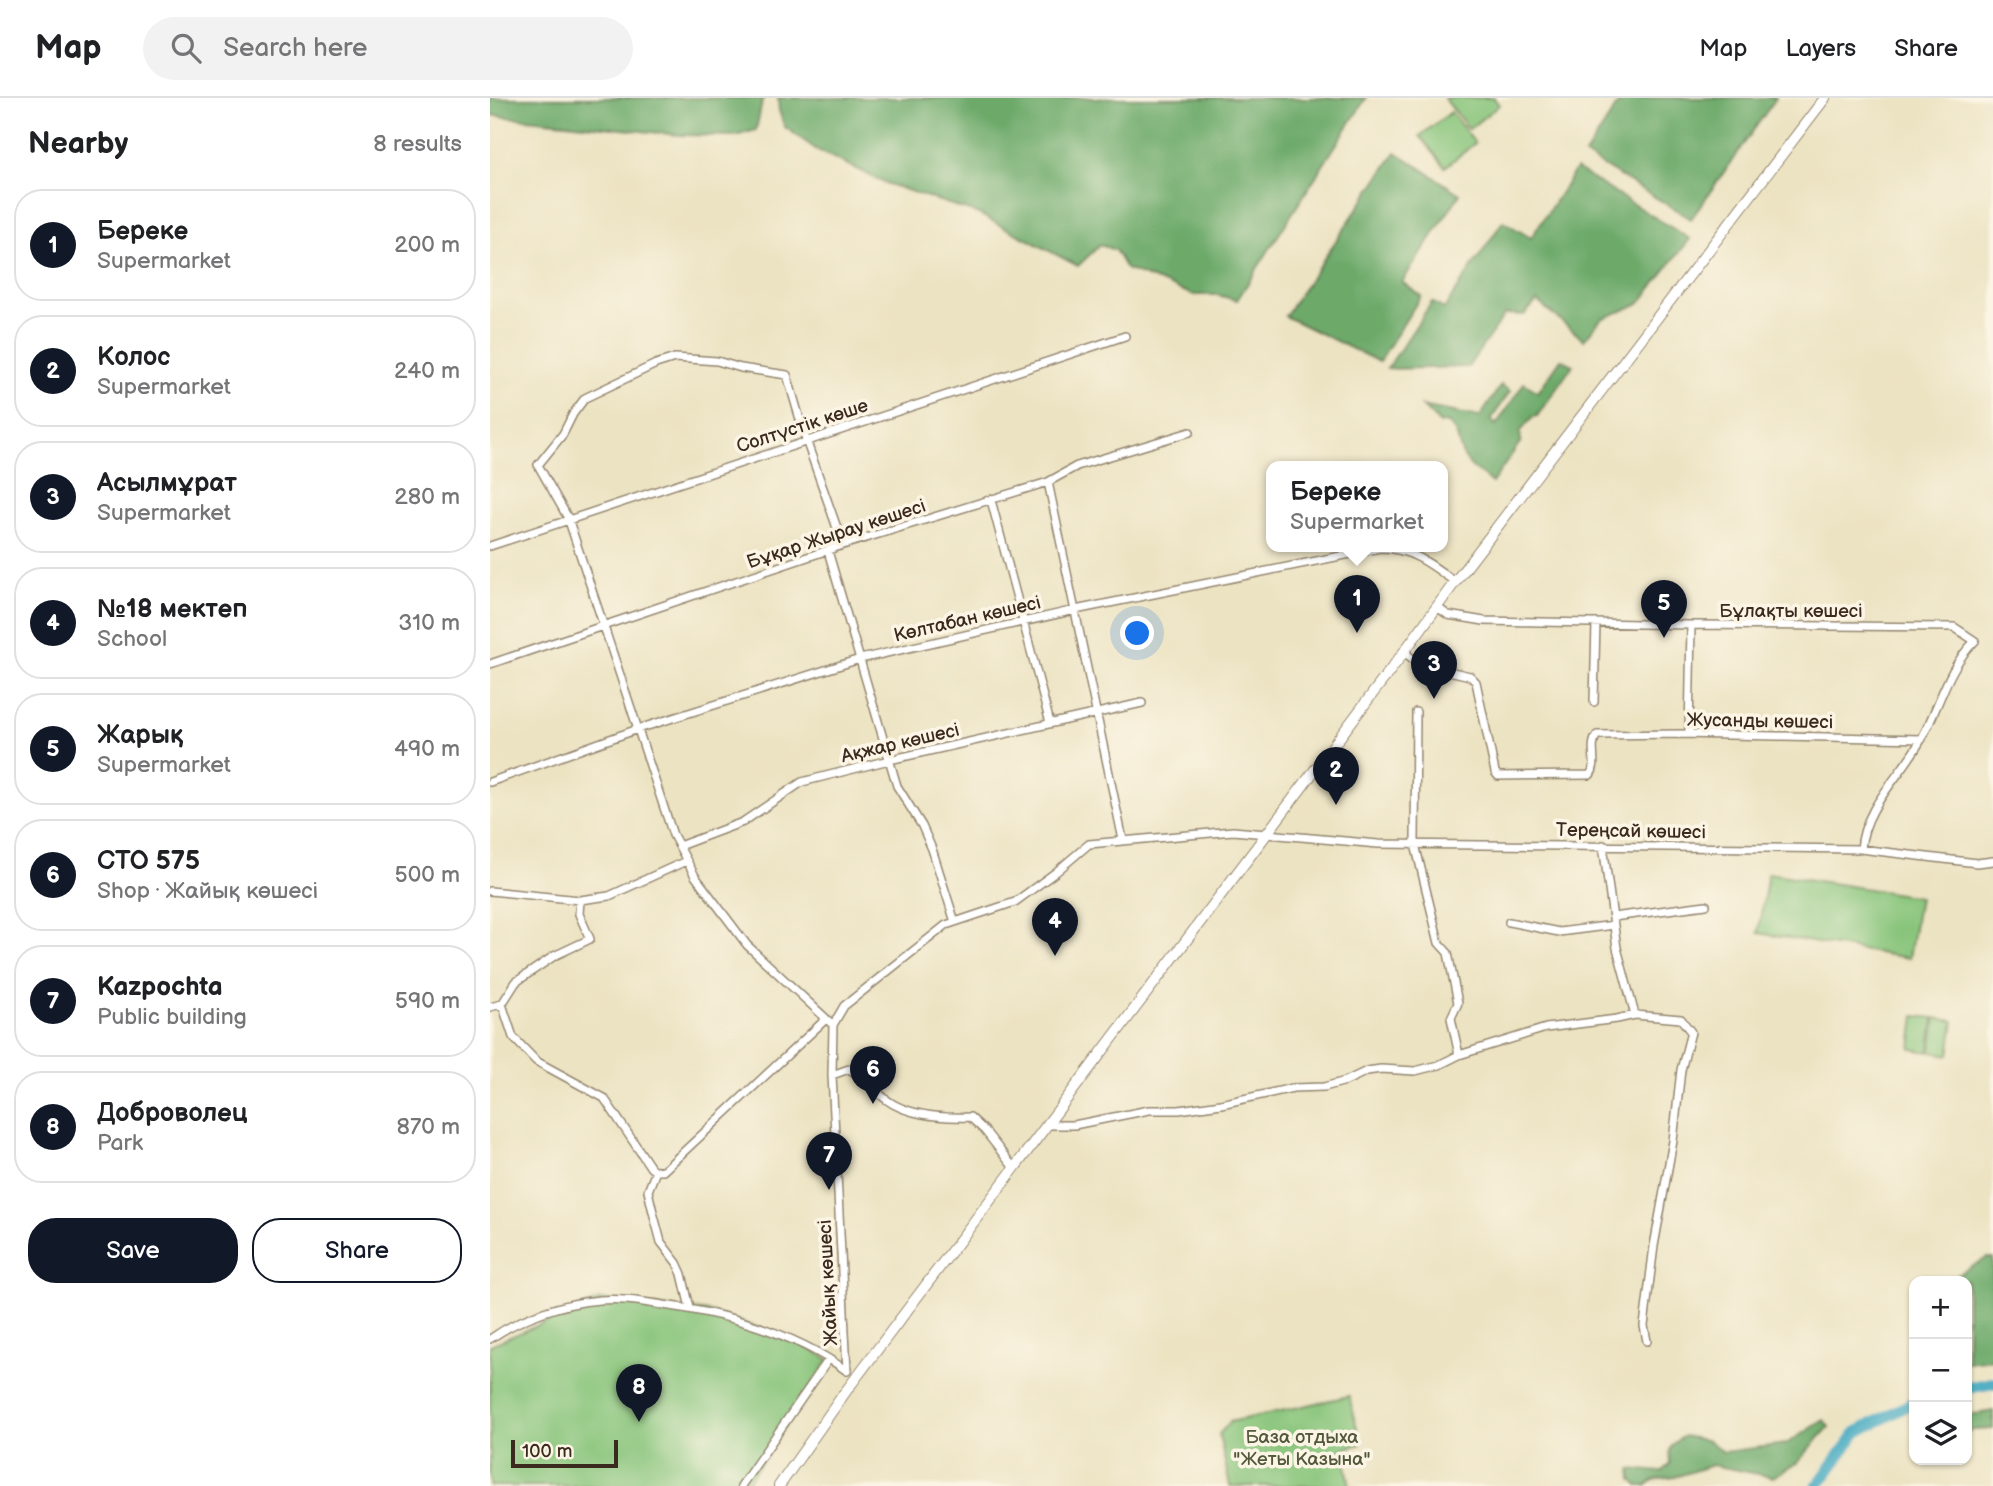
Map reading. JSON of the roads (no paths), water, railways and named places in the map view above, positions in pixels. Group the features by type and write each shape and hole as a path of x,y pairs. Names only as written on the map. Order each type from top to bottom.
{"main road":[{"path":"779,1486 854,1380 1405,652 1455,582 1825,98"}],"street":[{"name":"Солтүстік көше","path":"490,545 1125,335"},
{"path":"833,1026 747,944 686,861 673,835 568,518 537,465 563,434 585,398 656,364 675,358 717,361 741,369 787,375 806,440 843,545"},
{"name":"Бұқар Жырау көшесі","path":"490,664 843,545 1048,482 1077,466 1190,432"},
{"path":"1048,482 1123,840"},
{"path":"991,500 1050,723"},
{"path":"828,551 897,786 922,826 932,849 955,922"},
{"name":"Көлтабан көшесі","path":"490,782 638,729 860,659 1075,610 1360,552"},
{"name":"Көлтабан көшесі","path":"1410,552 1455,582"},
{"name":"Бұлақты көшесі","path":"1437,607 1448,615 1484,621 1954,627 1975,641 1961,654 1950,674 1922,739"},
{"path":"1594,702 1596,623"},
{"path":"1689,734 1691,625"},
{"name":"Жусанды көшесі","path":"1405,652 1419,663 1471,676 1476,682 1498,776 1592,774 1592,743 1597,735 1689,734 1922,739"},
{"name":"Ақжар көшесі","path":"679,846 743,822 802,782 1142,704"},
{"path":"1416,712 1415,844 1439,943 1448,954 1458,1003 1451,1018 1459,1055"},
{"path":"1861,849 1864,830 1878,804 1922,739"},
{"name":"Тереңсай көшесі","path":"833,1026 844,1006 946,925 1015,902 1089,844 1233,831 1378,844 1861,849 1977,863 1993,861"},
{"path":"1603,845 1617,948 1635,1015"},
{"path":"490,891 580,900 609,897 686,861"},
{"path":"490,1007 502,1004 516,982 554,956 590,939 579,914 580,900"},
{"path":"1509,922 1559,932 1706,905"},
{"path":"502,1004 513,1037 536,1061 604,1098 651,1168 656,1171 663,1171 826,1019"},
{"path":"1047,1125 1074,1125 1149,1110 1179,1110 1222,1104 1293,1087 1325,1087 1381,1069 1415,1071 1546,1028 1618,1020 1635,1015 1681,1019 1690,1032 1681,1070 1673,1141 1654,1246 1644,1326 1647,1341"},
{"name":"Жайық көшесі","path":"833,1026 832,1075 847,1371"},
{"path":"832,1075 849,1069 894,1104 942,1116 970,1117 985,1131 1014,1168"},
{"path":"656,1171 648,1191 662,1242 682,1274 690,1308"},
{"path":"490,1339 521,1320 600,1300 634,1301 690,1308 766,1328 818,1351 847,1371 854,1380"},
{"path":"741,1486 830,1359"}],"waterway":[{"path":"1972,1387 1993,1383"},
{"path":"1817,1486 1857,1432 1909,1405"}],"place":[{"name":"Береке","path":"1357,633"},
{"name":"Жарық","path":"1664,638"},
{"name":"Асылмұрат","path":"1434,699"},
{"name":"Колос","path":"1336,805"},
{"name":"№18 мектеп","path":"1055,956"},
{"name":"СТО 575","path":"873,1104"},
{"name":"Kazpochta","path":"829,1190"},
{"name":"Доброволец","path":"639,1422"}],"park label":[{"name":"База отдыха \"Жеты Казына\"","path":"1302,1447"}]}
